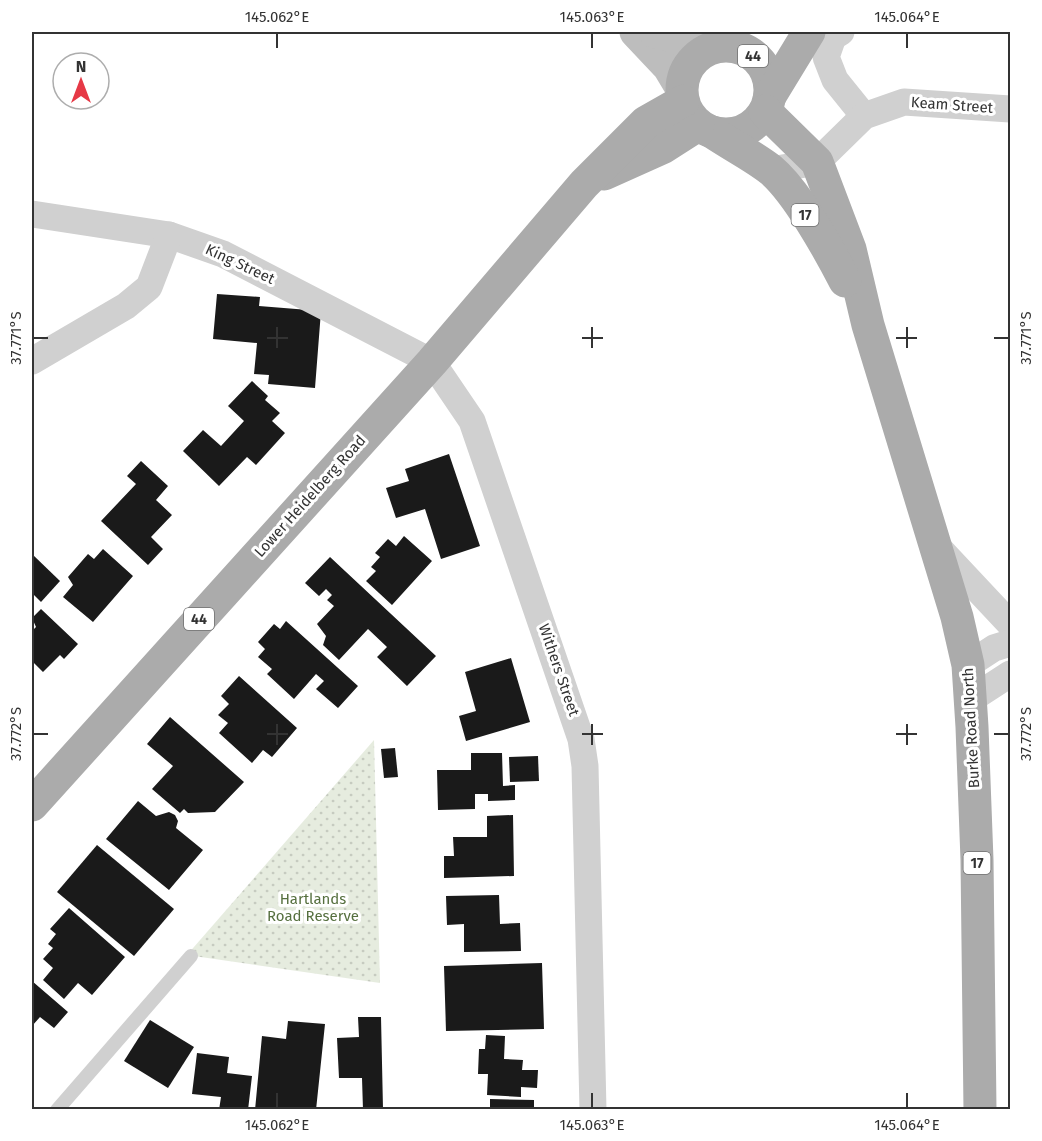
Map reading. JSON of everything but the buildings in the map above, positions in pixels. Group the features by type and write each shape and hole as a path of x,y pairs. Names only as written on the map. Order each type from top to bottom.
{"main road":[{"name":"44","path":"768,104 768,77 761,63 742,49 726,43 685,72 694,111 727,135 742,132 755,123 768,104 809,32"},
{"name":"Burke Road North","path":"768,104 817,162 850,249 868,326 968,665 977,860 980,1110"},
{"name":"Burke Road North","path":"694,111 771,170 792,194 832,255 868,326"},
{"name":"Lower Heidelberg Road","path":"32,805 432,362 584,183 662,148 694,111"}],"street":[{"path":"636,32 669,67 694,111"},
{"path":"655,32 726,43"},
{"path":"841,32 833,37 826,57 831,74 864,116"},
{"name":"Keam Street","path":"817,162 864,116 904,102 1011,109"},
{"path":"771,170 817,162"},
{"name":"King Street","path":"32,214 169,235 223,254 432,362"},
{"path":"32,361 126,306 149,287 169,235"},
{"name":"Withers Street","path":"432,362 472,421 581,739 585,766 592,1110"},
{"path":"934,544 1011,624"},
{"path":"968,665 994,648 1011,643"},
{"path":"970,700 1011,674"}],"lane":[{"path":"57,1110 191,956"}],"green space":[{"name":"Hartlands Road Reserve","path":"374,740 380,983 187,955"}]}
